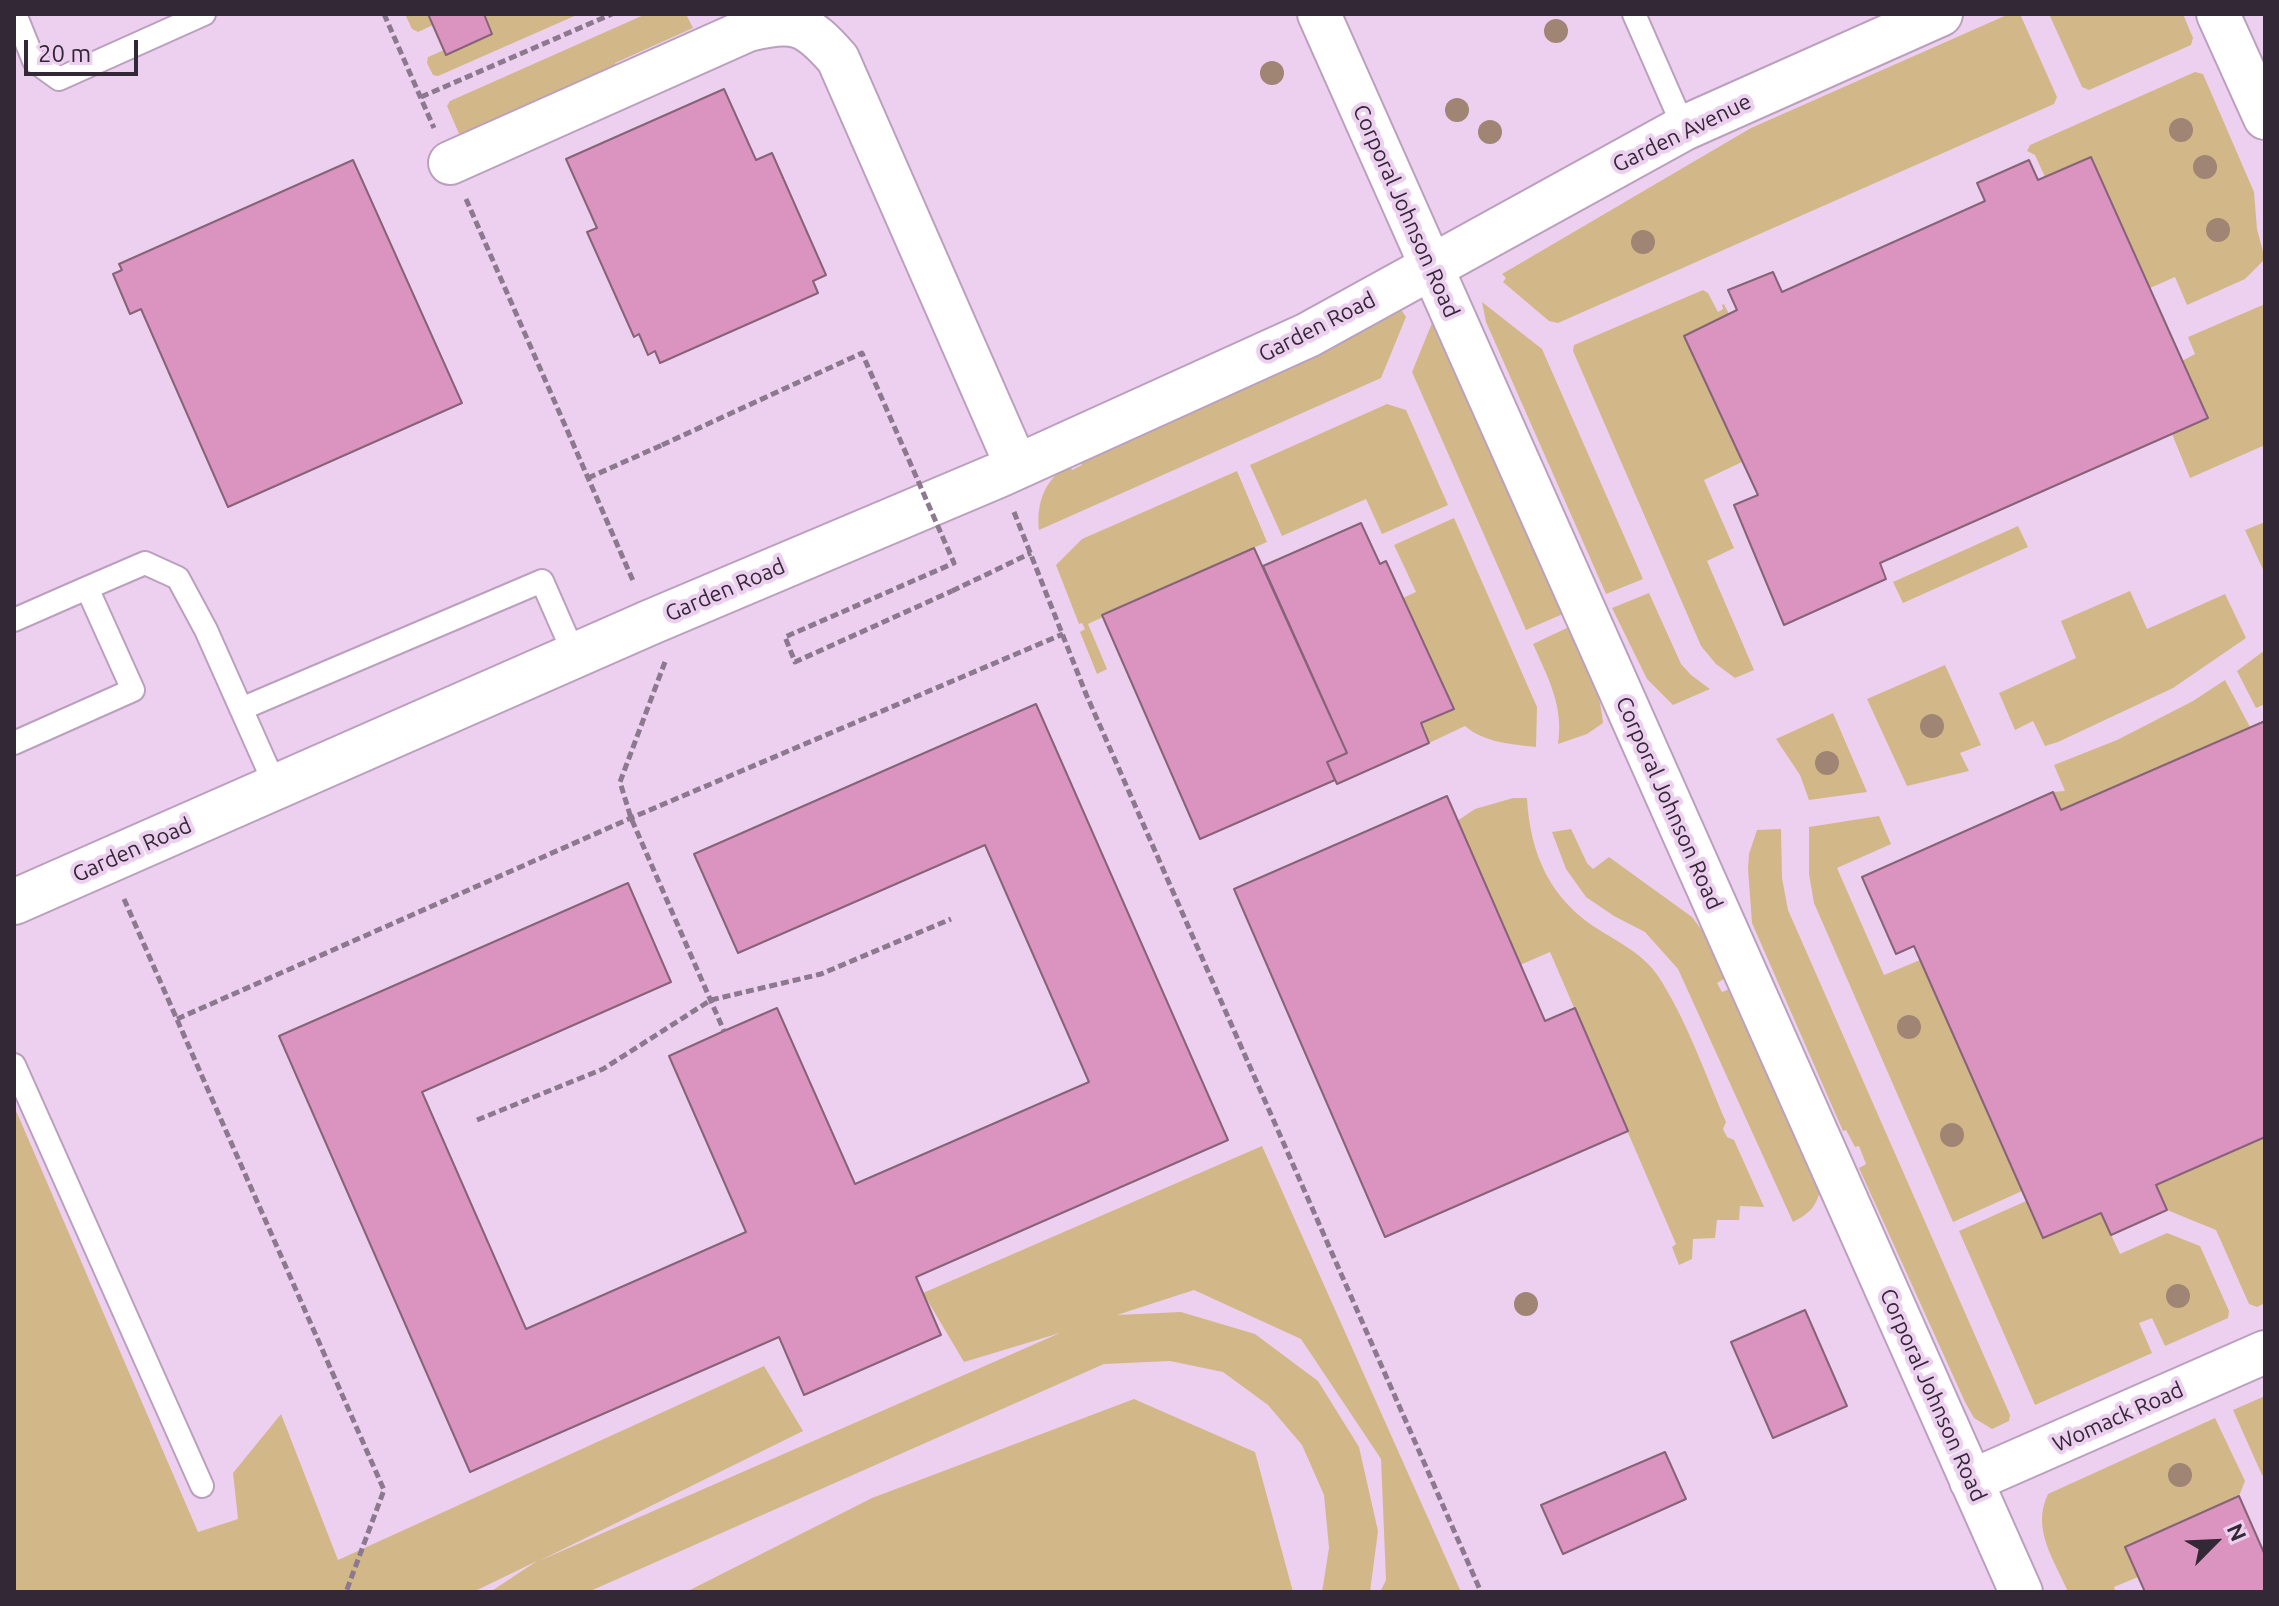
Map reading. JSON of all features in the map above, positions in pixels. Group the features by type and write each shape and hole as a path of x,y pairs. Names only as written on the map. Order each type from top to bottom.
{"street":[{"name":"Corporal Johnson Road","path":"1319,14 2021,1592"},
{"name":"Garden Avenue","path":"1430,265 1684,128 1940,14"},
{"path":"2218,14 2265,118"},
{"path":"450,163 748,30 777,23 799,25 824,43 838,59 1008,471"},
{"name":"Garden Road","path":"14,902 575,656 1008,471 1308,335 1430,265"},
{"name":"Womack Road","path":"1971,1481 2265,1352"}],"lane":[{"path":"15,14 34,61 59,79 204,14"},
{"path":"1634,14 1684,128"},
{"path":"14,620 145,563 178,578 206,630 276,787"},
{"path":"241,709 542,581 575,656"},
{"path":"14,743 133,690 87,588"},
{"path":"14,1065 202,1486"}],"path":[{"path":"384,14 634,583"},
{"path":"421,97 612,14"},
{"path":"588,478 862,353 954,563 785,637 795,662 1031,553"},
{"path":"1008,471 1031,553 1086,694 1481,1592"},
{"path":"177,1019 631,818 1063,634"},
{"path":"667,658 620,782 631,818 724,1031"},
{"path":"108,861 384,1490 346,1592"},
{"path":"477,1120 603,1069 711,1000 821,974 951,919"}],"shaded area":[{"path":"405,14 428,14 433,25 418,32 412,29"},
{"path":"484,14 579,14 438,76 433,75 427,63 428,57 444,50 447,54 492,34"},
{"path":"646,14 686,14 693,28 615,63 617,68 460,136 447,106 450,101"},
{"path":"2009,14 2020,14 2057,97 2054,104 1558,323 1549,321 1503,282 1506,278 1502,274 1751,128"},
{"path":"2049,14 2183,14 2193,38 2191,45 2089,90 2082,87"},
{"path":"2195,72 2203,74 2254,192 2257,229 2265,259 2245,279 2187,305 2175,277 2150,288 2092,157 2045,177 2035,155 2027,151 2030,145"},
{"path":"1703,290 1708,293 1718,312 1724,304 1729,314 1684,336 1742,462 1704,480 1734,548 1707,561 1754,670 1735,678 1716,664 1701,646 1573,351 1574,345"},
{"path":"1482,302 1542,349 1643,579 1606,594 1486,322"},
{"path":"2265,304 2265,445 2190,478 2172,434 2208,418 2182,361 2195,354 2188,337"},
{"path":"1402,311 1406,317 1381,378 1039,530 1039,510 1044,492 1061,470 1070,465 1072,470 1082,465 1080,460"},
{"path":"1432,323 1441,334 1565,613 1526,630 1412,372"},
{"path":"1387,404 1406,410 1448,505 1382,534 1366,499 1282,536 1250,465"},
{"path":"1237,471 1267,542 1102,614 1103,617 1088,624 1107,669 1097,674 1080,632 1085,629 1082,623 1079,624 1056,565 1082,539"},
{"path":"1454,518 1537,707 1536,747 1490,739 1465,726 1429,743 1421,723 1453,709 1403,598 1416,592 1394,545"},
{"path":"2265,522 2265,574 2245,530"},
{"path":"2018,526 2028,547 1903,603 1893,582"},
{"path":"2130,591 2147,629 2225,594 2246,638 2173,688 2058,742 2045,746 2033,721 2015,730 1999,693 2076,658 2061,621"},
{"path":"1649,593 1681,664 1710,689 1673,705 1647,679 1612,608"},
{"path":"1571,626 1595,685 1603,723 1587,734 1558,744 1557,705 1533,644"},
{"path":"2265,650 2265,704 2256,708 2237,671"},
{"path":"1945,665 1981,745 1960,753 1969,771 1907,786 1867,699"},
{"path":"2225,680 2250,727 2061,810 2053,792 2065,791 2054,765 2117,740 2193,701"},
{"path":"1833,713 1867,792 1809,800 1800,775 1776,739"},
{"path":"1513,798 1527,798 1533,839 1546,875 1556,891 1584,919 1625,945 1658,976 1695,1048 1726,1122 1723,1129 1727,1137 1734,1140 1764,1207 1740,1206 1739,1220 1717,1220 1715,1238 1693,1239 1692,1259 1679,1265 1672,1247 1676,1244 1550,952 1520,965 1457,821 1475,809"},
{"path":"1879,816 1891,844 1837,868 1884,975 1920,960 2022,1191 1953,1222 1814,903 1809,874 1809,827"},
{"path":"1571,829 1593,869 1609,857 1692,917 1715,948 1727,977 1717,983 1722,992 1732,988 1821,1189 1814,1205 1799,1219 1793,1222 1678,969 1645,932 1586,897 1566,869 1552,832"},
{"path":"1781,829 1782,878 1788,910 2010,1415 2009,1421 1992,1429 1974,1418 1965,1402 1859,1168 1866,1164 1859,1146 1855,1147 1846,1130 1843,1131 1752,923 1749,854 1757,830"},
{"path":"14,1106 198,1532 238,1519 233,1473 281,1414 338,1560 764,1366 803,1431 539,1561 1060,1333 964,1362 923,1293 1262,1146 1461,1592 1380,1592 1386,1580 1381,1459 1301,1339 1194,1290 1117,1315 1181,1312 1255,1334 1318,1381 1359,1447 1378,1531 1370,1592 1322,1592 1329,1548 1324,1495 1302,1445 1268,1405 1223,1372 1170,1361 1104,1364 588,1592 490,1592 537,1561 473,1592 14,1592"},
{"path":"2265,1137 2265,1303 2257,1307 2249,1304 2216,1230 2167,1210 2156,1185"},
{"path":"2026,1201 2043,1238 2101,1213 2120,1254 2167,1233 2200,1246 2229,1311 2228,1318 2165,1346 2152,1318 2139,1323 2152,1353 2035,1405 1959,1231"},
{"path":"2265,1396 2265,1476 2233,1410"},
{"path":"1134,1399 1255,1452 1293,1592 686,1592 872,1498"},
{"path":"2215,1418 2245,1481 2239,1496 2125,1547 2138,1577 2114,1587 2115,1592 2068,1592 2043,1532 2043,1507 2048,1494"}],"building":[{"path":"428,14 484,14 492,34 446,55"},
{"path":"724,89 756,160 772,153 826,275 813,281 818,293 660,363 655,351 648,355 639,334 634,337 587,232 597,228 566,159"},
{"path":"2091,157 2208,418 1880,563 1886,579 1784,625 1734,505 1758,495 1684,336 1737,310 1728,290 1773,272 1782,292 1985,201 1977,183 2029,160 2038,180"},
{"path":"353,160 462,403 228,507 141,309 130,314 113,274 122,270 119,264"},
{"path":"1361,523 1380,564 1386,561 1454,709 1421,723 1429,743 1337,784 1327,762 1347,753 1263,566"},
{"path":"1254,548 1347,753 1327,762 1335,780 1200,839 1102,615"},
{"path":"1036,704 1228,1140 916,1277 941,1335 804,1395 779,1337 470,1472 279,1036 628,883 671,982 422,1092 526,1329 746,1232 669,1056 724,1031 777,1008 855,1184 1089,1082 985,845 738,953 694,854"},
{"path":"2265,721 2265,1137 2156,1185 2167,1210 2111,1235 2101,1213 2043,1238 1914,946 1896,954 1862,877 2053,792 2061,810"},
{"path":"1447,796 1545,1021 1575,1008 1628,1131 1385,1237 1234,889"},
{"path":"1805,1310 1847,1406 1773,1438 1731,1342"},
{"path":"1665,1452 1686,1499 1563,1554 1541,1505"},
{"path":"2239,1496 2265,1555 2265,1592 2145,1592 2125,1547"}]}
